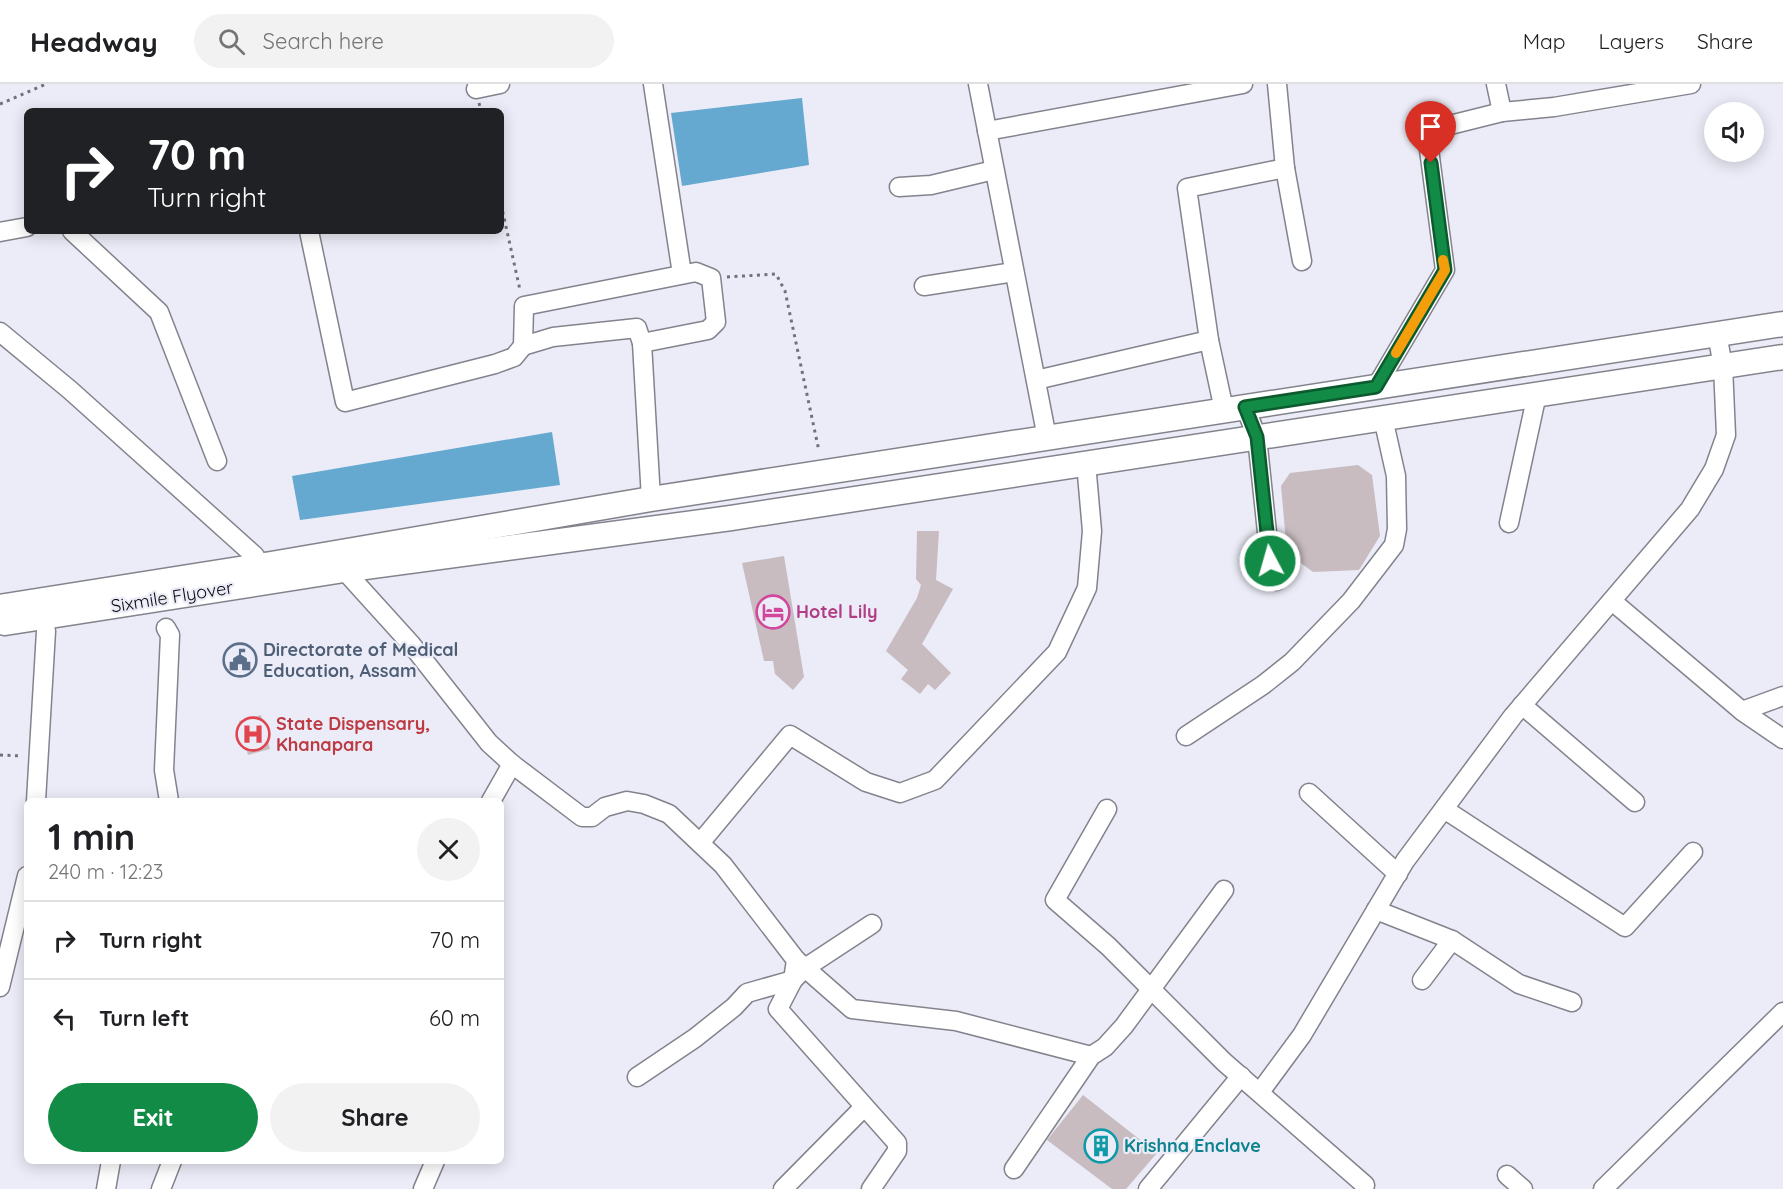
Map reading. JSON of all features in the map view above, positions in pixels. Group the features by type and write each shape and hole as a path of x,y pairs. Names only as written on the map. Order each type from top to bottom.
{"main road":[{"path":"343,561 651,499 1783,324"},
{"path":"343,561 731,518 1783,357"},
{"path":"0,590 255,556 329,542 343,561"},
{"path":"0,637 332,584 343,561"},
{"name":"Sixmile Flyover","path":"0,624 343,561"},
{"name":"Sixmile Flyover","path":"0,607 284,571"}],"street":[{"path":"476,89 500,84"},
{"path":"653,84 682,274"},
{"path":"978,84 1047,438"},
{"path":"987,131 1243,84"},
{"path":"1277,84 1285,168 1302,261"},
{"path":"1496,84 1502,112"},
{"path":"1376,387 1445,270 1428,142 1450,125 1502,112 1554,107 1691,84"},
{"path":"1276,581 1270,561 1257,437 1235,409 1209,340 1188,188 1285,168"},
{"path":"899,187 930,185 994,170"},
{"path":"0,232 24,227"},
{"path":"75,234 159,312 217,461"},
{"path":"310,234 345,402 495,364 514,357 523,346 553,337 637,328 642,343 651,499"},
{"path":"523,346 524,306 682,274 696,272 711,278 716,322 708,330 642,343"},
{"path":"924,286 1014,272"},
{"path":"0,332 70,390 255,556"},
{"path":"1260,1092 1302,1035 1398,874 1444,808 1522,705 1690,509 1714,469 1726,435 1723,366 1718,334"},
{"path":"1036,380 1209,340"},
{"path":"1509,523 1537,394"},
{"path":"1186,736 1263,685 1292,662 1351,601 1394,545 1396,476 1383,418"},
{"path":"700,843 790,735 866,782 900,793 934,780 1057,652 1087,588 1092,531 1086,463"},
{"path":"343,561 489,743 512,764 582,817 591,817 605,807 627,801 644,804 669,814 723,865 798,969 852,1009 956,1021 1091,1056"},
{"path":"1612,601 1742,711 1783,739"},
{"path":"166,628 170,635 164,770 169,798"},
{"path":"36,798 45,631"},
{"path":"1742,711 1783,696"},
{"path":"1522,705 1635,802"},
{"path":"494,798 512,764"},
{"path":"1309,793 1398,874"},
{"path":"1444,808 1626,927 1693,852"},
{"path":"1107,809 1054,900 1108,946 1224,1062 1365,1185"},
{"path":"0,987 24,888"},
{"path":"1014,1169 1091,1056 1105,1047 1224,890"},
{"path":"1376,910 1452,940 1519,984 1572,1002"},
{"path":"637,1077 695,1038 747,993 798,969 872,924"},
{"path":"1422,980 1452,940"},
{"path":"798,969 778,1009 897,1143 897,1151 871,1189"},
{"path":"1603,1189 1783,1012"},
{"path":"1148,1189 1241,1076"},
{"path":"783,1189 864,1107"},
{"path":"106,1189 110,1164"},
{"path":"161,1189 171,1164"},
{"path":"423,1189 434,1164"},
{"path":"1507,1175 1523,1189"}],"path":[{"path":"0,104 46,84"},
{"path":"504,217 524,306"},
{"path":"711,278 776,274 785,291 819,451"},
{"path":"0,755 38,757"}],"water":[{"path":"802,98 809,165 682,186 671,113"},
{"path":"552,432 560,485 300,520 292,476"}],"building":[{"path":"1358,465 1372,475 1380,536 1359,570 1313,572 1287,553 1281,486 1290,473"},
{"path":"917,531 939,531 936,580 953,589 922,644 951,673 935,690 928,684 920,694 901,679 908,670 886,651 917,598 921,585 916,579"},
{"name":"Hotel Lily","path":"784,556 804,677 793,690 775,674 773,661 764,661 742,563"},
{"path":"261,715 270,749 248,755 239,721"},
{"name":"Krishna Enclave","path":"1083,1095 1157,1153 1126,1189 1112,1189 1047,1140"}],"slow traffic":[{"path":"1396,353 1445,270 1443,260"}],"place":[{"name":"Hotel Lily","path":"773,612"},
{"name":"Directorate of Medical Education, Assam","path":"240,660"},
{"name":"State Dispensary, Khanapara","path":"253,734"},
{"name":"Krishna Enclave","path":"1101,1146"}],"route":[{"path":"1270,561 1257,437 1245,407 1376,387 1445,270 1431,163"}]}
